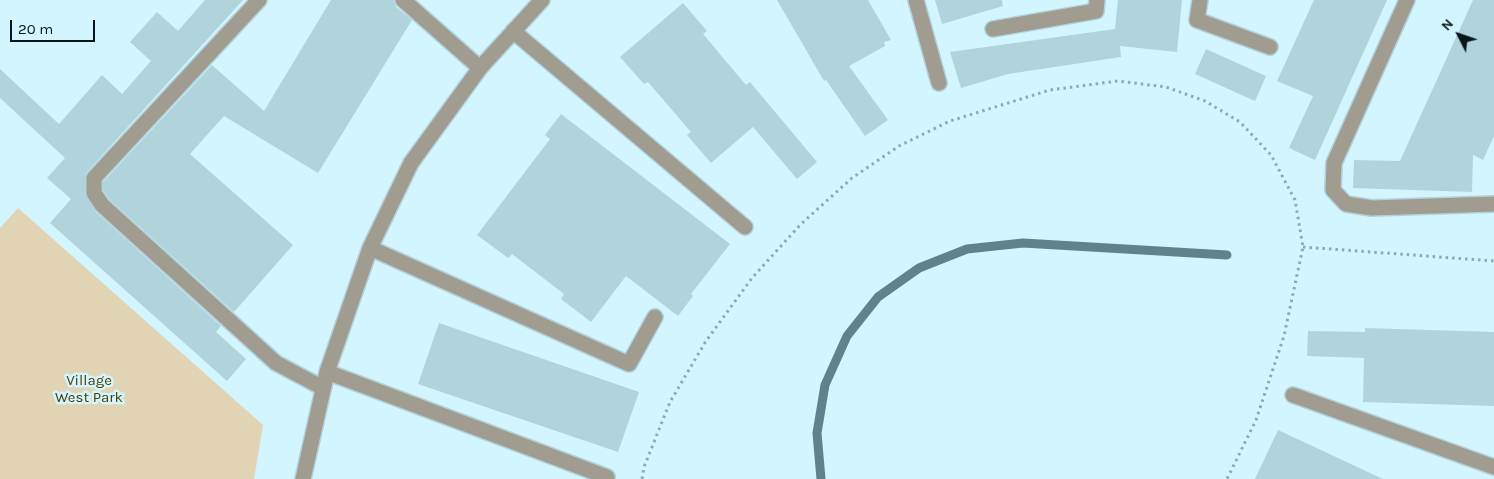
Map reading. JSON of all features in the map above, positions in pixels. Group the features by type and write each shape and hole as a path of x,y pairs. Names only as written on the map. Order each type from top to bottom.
{"street":[{"path":"258,0 94,178 94,193 102,205 276,364 322,388"},
{"path":"403,0 480,68"},
{"path":"304,479 322,388 327,372 370,248 411,162 480,68 542,0"},
{"path":"916,0 939,83"},
{"path":"993,29 1096,11 1097,0"},
{"path":"1200,0 1197,20 1270,47"},
{"path":"1407,0 1334,163 1334,190 1346,204 1372,208 1494,204"},
{"path":"513,31 745,227"},
{"path":"370,248 629,364 655,317"},
{"path":"327,372 607,477"},
{"path":"1293,396 1494,467"}],"path":[{"path":"642,479 644,467 670,402 706,341 752,278 801,224 852,178 899,146 950,121 1060,88 1118,80 1174,89 1205,101 1240,122 1271,155 1296,200 1303,247 1284,336 1256,420 1228,479"},
{"path":"1303,247 1494,261"}],"green space":[{"name":"Village West Park","path":"18,208 263,425 254,479 0,479 0,228"}],"building":[{"path":"205,0 243,0 87,172 85,193 96,212 221,326 216,332 246,359 227,381 50,223 71,199 47,178 65,158 0,98 0,69 59,124 102,75 122,94 151,61 130,42 157,12 178,31"},
{"path":"331,0 394,0 396,7 412,20 318,173 224,116 190,154 293,245 234,312 109,199 103,190 103,182 212,65 264,111"},
{"path":"777,0 868,0 891,40 884,42 885,46 849,66 888,120 865,136 826,80 824,81"},
{"path":"935,0 1002,0 1003,6 942,24"},
{"path":"1118,0 1182,0 1177,52 1120,46 1121,57 1008,74 961,88 950,52 1115,29"},
{"path":"1314,0 1387,0 1315,160 1289,148 1313,96 1277,81"},
{"path":"1473,0 1494,0 1494,136 1483,160 1473,155 1472,192 1353,188 1354,160 1400,161"},
{"path":"683,3 707,31 703,34 746,85 750,82 817,162 797,179 753,127 711,163 687,135 691,132 648,82 644,84 620,57"},
{"path":"1206,49 1266,76 1255,101 1195,74"},
{"path":"561,114 730,244 691,294 693,296 678,316 626,276 591,322 561,299 564,294 512,254 508,258 477,235 550,139 545,135"},
{"path":"439,323 639,392 618,452 418,384"},
{"path":"1365,328 1494,332 1494,406 1363,402 1364,358 1307,356 1308,331 1365,332"},
{"path":"1278,430 1383,479 1255,479"}],"waterway":[{"path":"821,479 817,433 825,385 847,336 878,297 919,268 967,249 1023,243 1227,255"}]}
